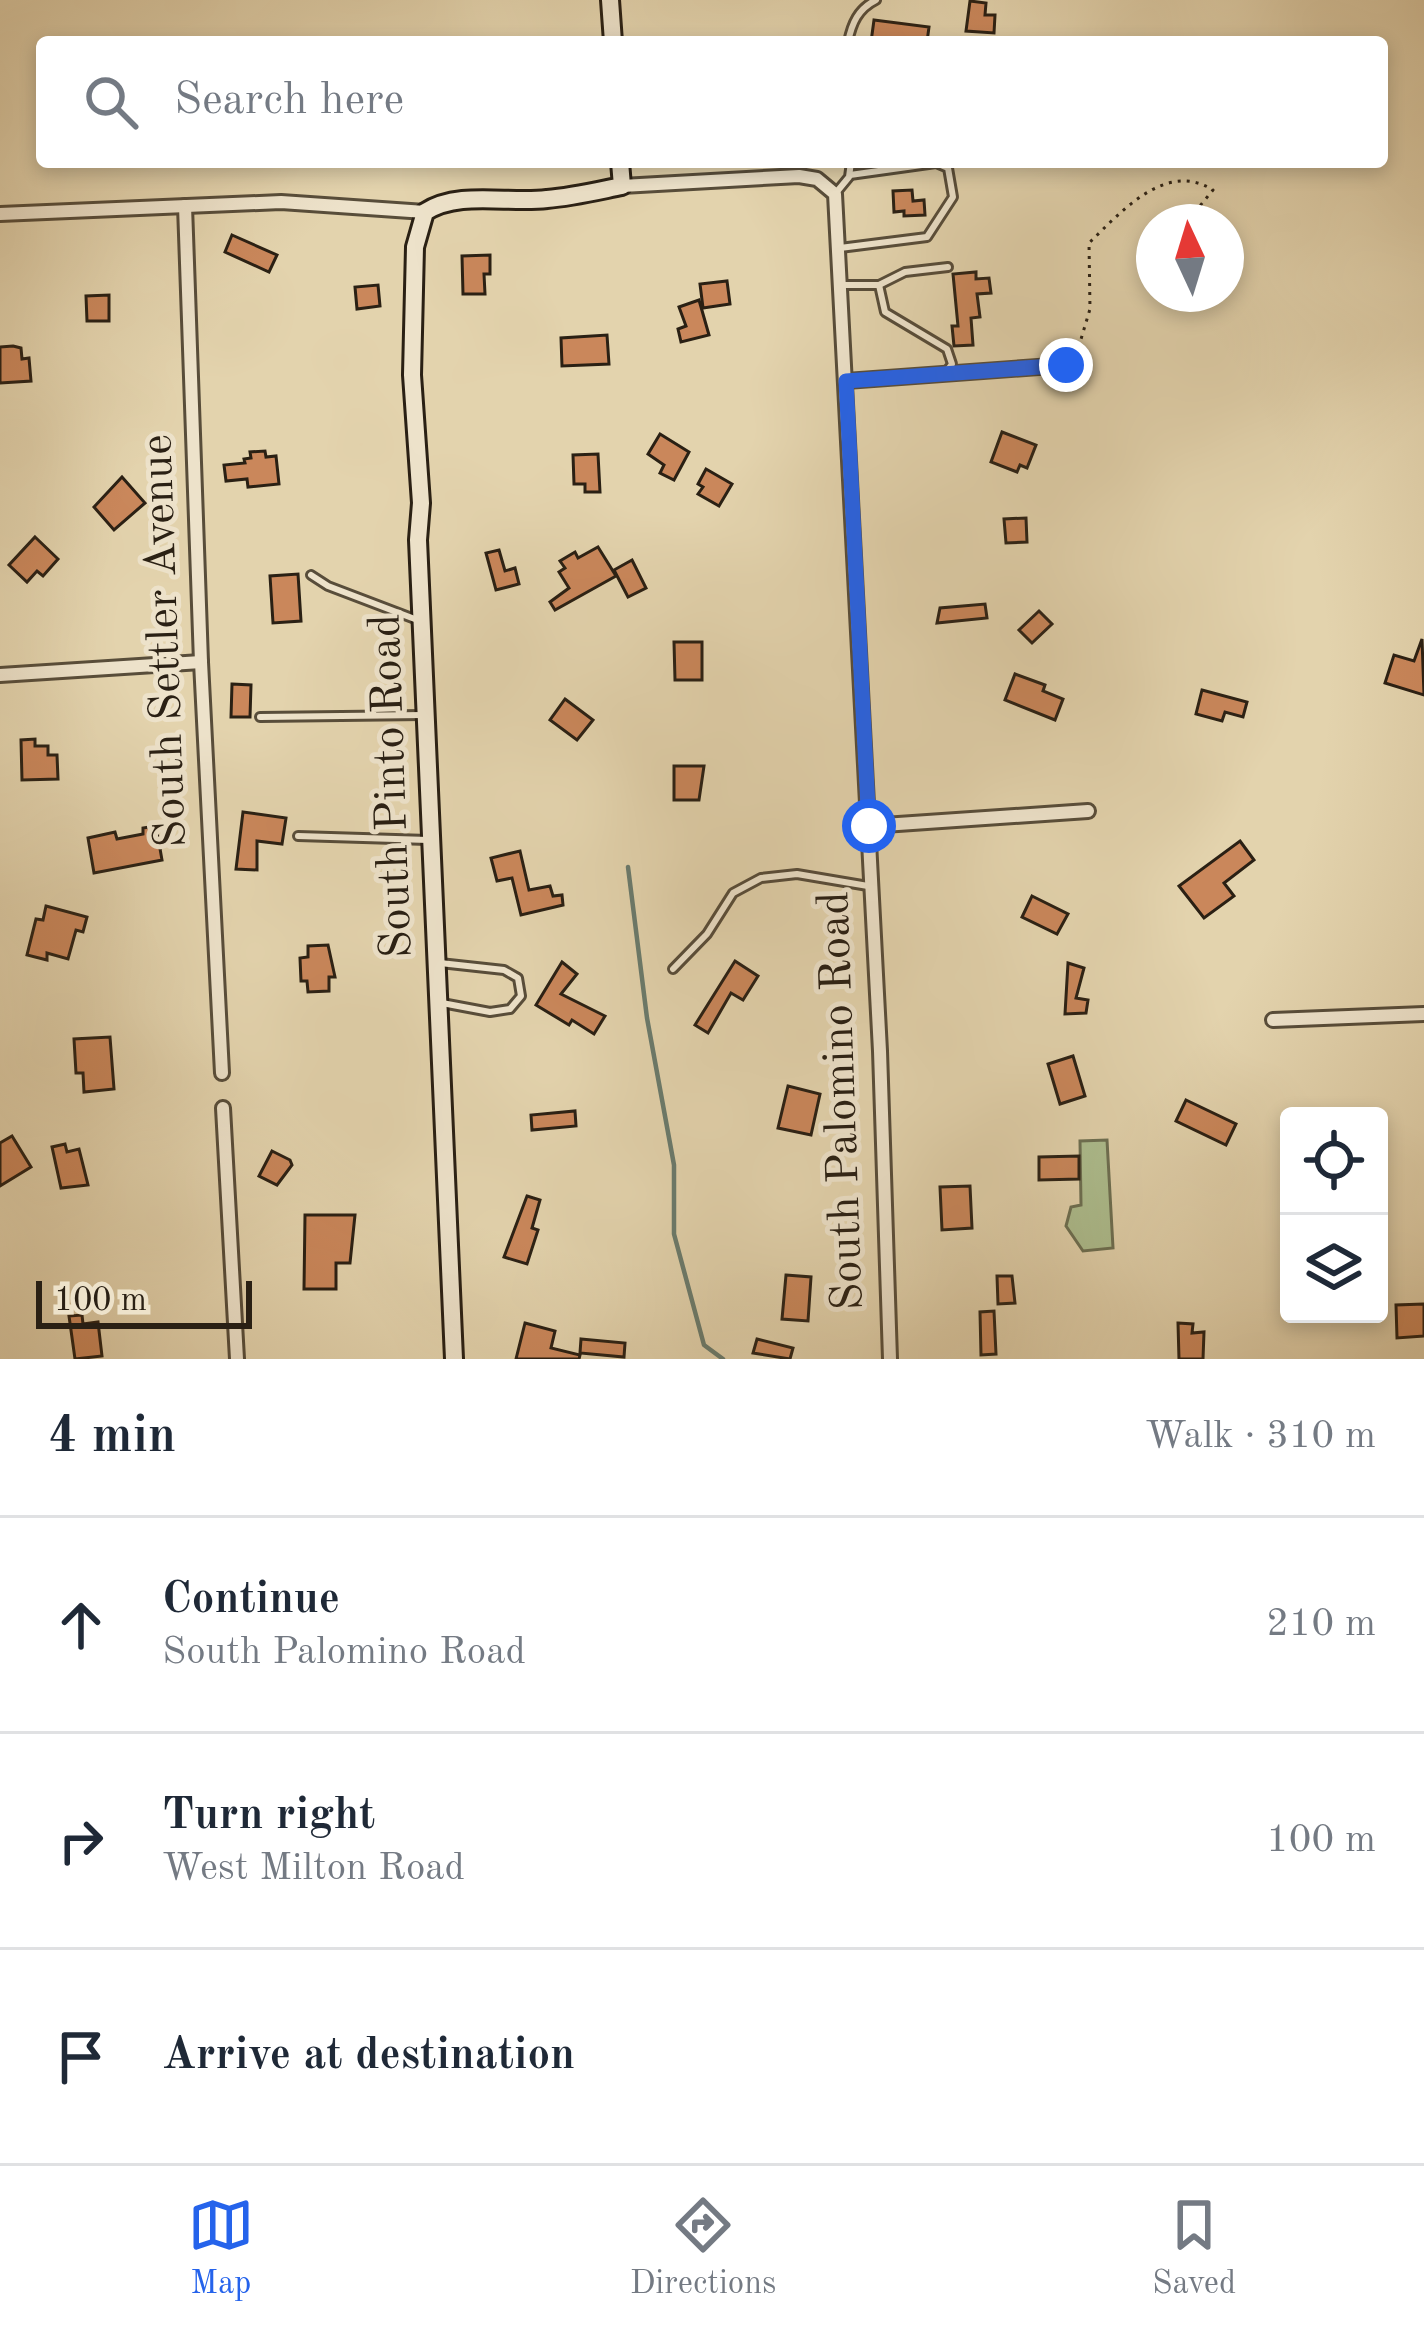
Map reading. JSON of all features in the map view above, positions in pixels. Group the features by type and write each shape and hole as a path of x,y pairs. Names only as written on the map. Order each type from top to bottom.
{"street":[{"path":"610,0 613,36"},
{"path":"620,168 622,186"},
{"path":"0,214 281,202 425,212 452,201 544,200 622,186 799,176 817,179 836,194"},
{"name":"South Palomino Road","path":"836,194 872,886 890,1359"},
{"name":"South Settler Avenue","path":"185,206 222,1073"},
{"name":"South Pinto Road","path":"425,212 415,247 412,375 454,1359"},
{"path":"846,381 1066,365"},
{"path":"0,675 201,662"},
{"path":"869,826 1088,811"},
{"path":"1273,1021 1424,1014"},
{"path":"223,1108 237,1359"}],"lane":[{"path":"849,36 863,7 876,0"},
{"path":"836,194 851,168"},
{"path":"850,175 900,168"},
{"path":"840,248 927,237 953,197 948,168"},
{"path":"842,285 879,285 905,272 948,267"},
{"path":"879,285 884,312 946,350 952,364 947,371"},
{"path":"310,575 424,622"},
{"path":"260,717 426,715"},
{"path":"298,836 431,840"},
{"path":"673,969 707,934 734,893 761,878 797,874 872,886"},
{"path":"436,962 504,970 518,978 521,996 510,1009 490,1012 436,1002"}],"path":[{"path":"1066,365 1080,353 1090,309 1089,243 1137,196 1175,182 1199,181 1213,190 1201,204"}],"green space":[{"path":"1107,1140 1113,1248 1083,1251 1066,1226 1071,1207 1081,1205 1080,1141"}],"building":[{"path":"970,1 986,3 985,15 995,15 994,33 966,31"},
{"path":"874,20 929,27 928,36 872,36"},
{"path":"912,190 913,201 924,200 925,215 894,212 893,191"},
{"path":"232,235 277,255 269,272 225,252"},
{"path":"490,255 485,294 463,294 462,256"},
{"path":"976,272 976,279 989,278 991,293 977,294 980,317 971,318 973,345 954,346 952,326 958,326 953,274"},
{"path":"727,281 730,304 703,308 700,284"},
{"path":"378,285 380,306 357,309 355,287"},
{"path":"109,295 109,321 87,321 86,296"},
{"path":"699,300 709,335 681,342 678,329 686,326 679,307"},
{"path":"607,335 609,364 562,366 561,338"},
{"path":"0,347 21,348 22,359 29,358 31,381 0,383"},
{"path":"1002,432 1036,445 1027,468 1020,465 1017,472 991,462"},
{"path":"660,434 689,452 674,480 660,473 664,465 648,454"},
{"path":"265,451 266,457 276,456 279,484 248,487 247,479 226,481 224,465 245,463 250,452"},
{"path":"598,454 600,492 585,492 585,484 574,484 573,455"},
{"path":"706,469 732,484 719,506 698,494"},
{"path":"122,477 145,503 114,530 94,507"},
{"path":"1026,518 1027,542 1006,543 1004,519"},
{"path":"35,537 58,559 43,576 37,571 27,582 9,565"},
{"path":"598,547 616,576 555,610 550,602 569,588 559,572 565,568 560,561"},
{"path":"499,550 505,571 515,568 519,584 496,590 486,553"},
{"path":"632,560 646,588 628,597 614,570"},
{"path":"298,574 301,621 273,623 270,576"},
{"path":"985,604 987,618 937,623 940,608"},
{"path":"1039,611 1052,624 1032,643 1019,630"},
{"path":"1422,639 1424,695 1385,683 1394,655 1414,661"},
{"path":"674,642 702,642 702,680 675,680"},
{"path":"1015,674 1045,685 1043,691 1063,699 1055,720 1005,700"},
{"path":"232,684 251,685 250,717 231,717"},
{"path":"1202,690 1247,702 1243,717 1225,712 1222,721 1196,714"},
{"path":"565,699 593,720 577,740 550,720"},
{"path":"35,739 35,746 48,746 48,755 57,755 58,779 22,780 21,740"},
{"path":"674,766 704,766 699,800 674,800"},
{"path":"243,812 286,818 282,844 257,841 257,870 236,869"},
{"path":"156,826 162,860 94,873 88,838 115,832 117,839"},
{"path":"1240,841 1254,860 1224,883 1234,896 1204,918 1179,886"},
{"path":"520,851 529,890 550,886 553,896 562,895 563,905 521,915 512,878 497,881 491,858"},
{"path":"1032,896 1068,914 1057,934 1022,917"},
{"path":"46,906 87,917 83,932 76,930 68,959 47,953 47,960 27,955 36,919 43,920"},
{"path":"328,945 335,977 329,977 329,991 308,992 307,981 301,981 300,958 308,957 308,946"},
{"path":"735,961 758,976 743,1000 731,993 708,1033 695,1025"},
{"path":"562,962 577,974 561,994 605,1016 594,1034 536,1005"},
{"path":"1068,963 1084,968 1076,998 1088,1000 1086,1013 1065,1014"},
{"path":"110,1037 114,1089 84,1092 83,1073 76,1073 74,1039"},
{"path":"1073,1056 1085,1096 1060,1104 1048,1064"},
{"path":"788,1086 820,1094 811,1135 778,1128"},
{"path":"1186,1100 1236,1124 1226,1145 1176,1121"},
{"path":"575,1111 576,1126 532,1130 531,1115"},
{"path":"12,1136 31,1167 0,1186 0,1143"},
{"path":"65,1144 67,1152 79,1149 88,1185 61,1188 52,1147"},
{"path":"272,1151 292,1165 277,1185 259,1176"},
{"path":"1079,1156 1079,1179 1039,1180 1039,1157"},
{"path":"970,1186 972,1228 942,1230 940,1187"},
{"path":"527,1196 540,1200 532,1228 538,1230 527,1264 504,1257"},
{"path":"305,1215 355,1215 350,1263 336,1263 336,1289 304,1289"},
{"path":"786,1275 811,1277 808,1321 782,1319"},
{"path":"997,1276 1012,1276 1015,1303 998,1304"},
{"path":"1424,1304 1424,1336 1397,1338 1396,1305"},
{"path":"994,1311 996,1354 981,1355 980,1312"},
{"path":"82,1315 83,1324 98,1322 102,1356 75,1359 69,1316"},
{"path":"525,1323 555,1331 551,1348 580,1355 579,1359 516,1359"},
{"path":"1178,1323 1193,1324 1192,1333 1204,1332 1203,1359 1179,1359"},
{"path":"581,1339 625,1343 624,1357 580,1353"},
{"path":"757,1339 793,1348 790,1359 753,1353"}],"waterway":[{"path":"628,867 647,1018 674,1165 674,1234 704,1345 723,1359"}],"route":[{"path":"869,826 846,381 1066,365"}]}
